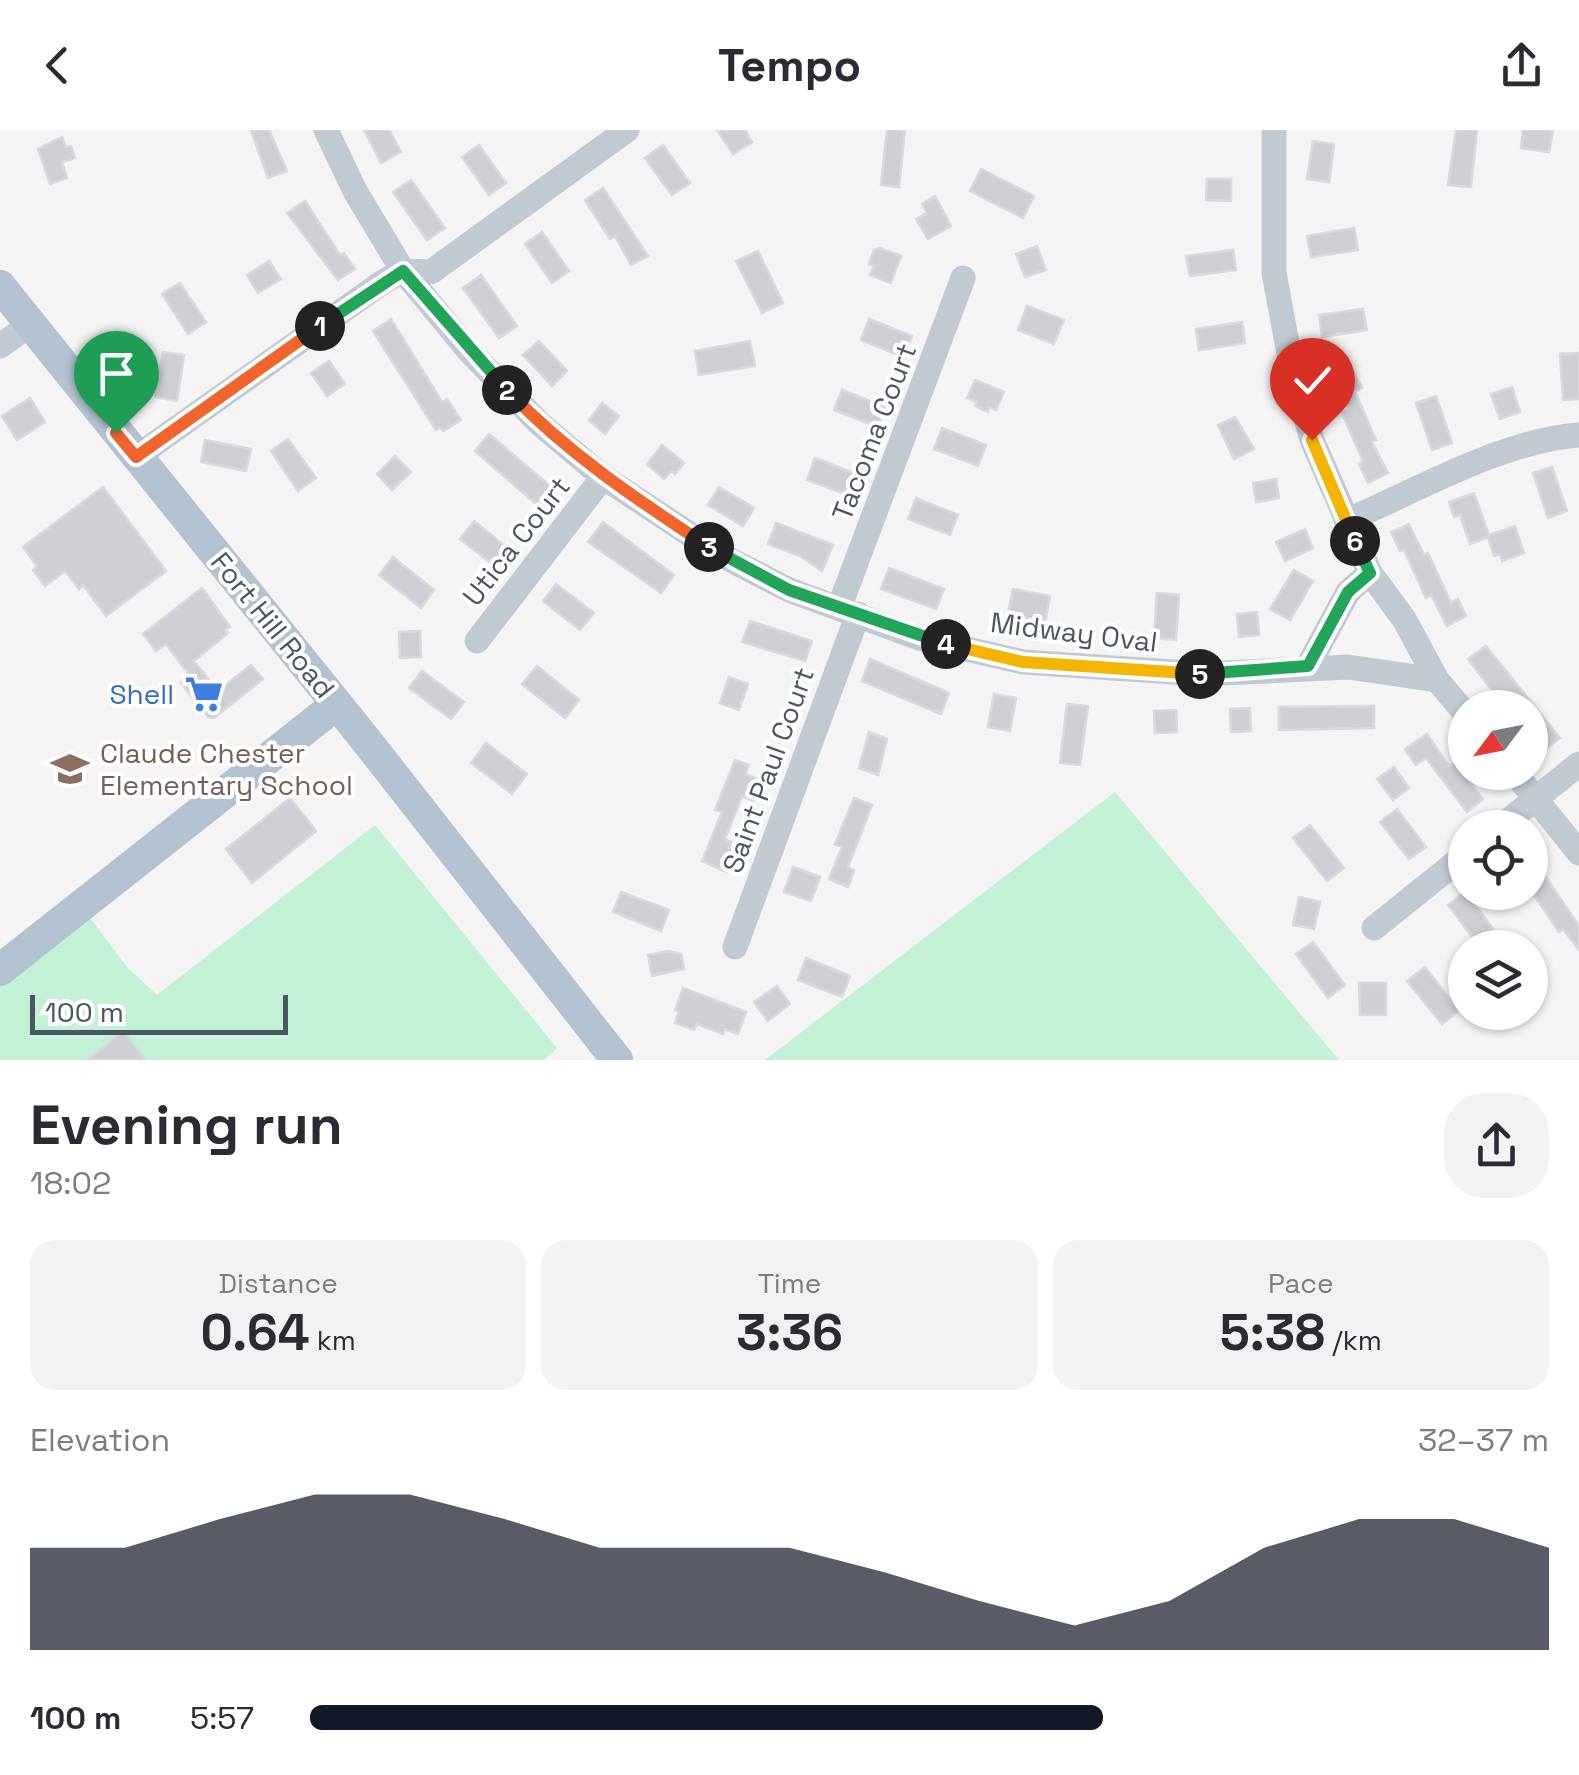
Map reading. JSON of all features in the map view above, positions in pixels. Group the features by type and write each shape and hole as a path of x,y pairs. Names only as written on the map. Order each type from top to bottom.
{"main road":[{"name":"Fort Hill Road","path":"0,286 617,1060"},
{"path":"0,970 337,704"}],"street":[{"name":"Midway Oval","path":"326,130 403,271 470,352 539,423 603,478 722,556 789,590 920,638 1023,662 1203,674 1308,666 1437,680"},
{"path":"136,457 403,271 431,272 627,130"},
{"path":"1274,130 1274,273 1312,440 1370,573 1448,693"},
{"name":"Tacoma Court","path":"848,611 963,278"},
{"path":"0,346 31,324"},
{"path":"1346,521 1504,453 1546,438 1579,436"},
{"name":"Utica Court","path":"476,641 603,478"},
{"path":"1308,666 1348,592 1370,573"},
{"name":"Saint Paul Court","path":"735,947 848,611"},
{"path":"1521,810 1579,764"},
{"path":"1529,790 1579,854"},
{"path":"1374,928 1448,869"}],"green space":[{"path":"1115,792 1339,1060 765,1060"},
{"path":"375,825 557,1048 544,1060 0,1060 0,970 91,919 127,967 157,995"}],"building":[{"path":"251,130 269,130 287,171 268,178"},
{"path":"364,130 389,130 401,152 381,163"},
{"path":"717,130 745,130 752,142 733,154"},
{"path":"887,130 905,130 899,187 881,185"},
{"path":"1456,130 1477,130 1471,187 1448,185"},
{"path":"1523,130 1553,130 1549,152 1521,148"},
{"path":"62,137 75,158 62,162 67,178 50,184 38,149"},
{"path":"1313,141 1334,144 1329,182 1307,179"},
{"path":"479,145 506,183 489,195 462,157"},
{"path":"663,145 690,183 672,195 645,158"},
{"path":"981,169 1034,196 1023,218 970,191"},
{"path":"1207,179 1231,179 1231,201 1206,200"},
{"path":"411,180 445,228 427,240 393,192"},
{"path":"603,188 648,256 631,265 615,236 610,239 585,200"},
{"path":"935,196 951,226 928,239 916,219 927,213 922,204"},
{"path":"305,201 340,255 344,253 355,269 338,280 287,213"},
{"path":"1354,228 1358,250 1311,257 1307,236"},
{"path":"542,232 569,271 552,283 525,244"},
{"path":"1037,246 1046,270 1025,277 1016,254"},
{"path":"880,248 901,256 891,283 870,275 874,250"},
{"path":"1233,250 1236,270 1190,276 1186,256"},
{"path":"758,251 783,303 762,313 736,261"},
{"path":"269,261 281,279 258,293 247,275"},
{"path":"481,275 517,326 499,338 463,288"},
{"path":"180,283 206,322 188,334 162,294"},
{"path":"1027,306 1064,320 1054,344 1018,330"},
{"path":"1363,309 1367,330 1322,337 1319,315"},
{"path":"391,319 442,402 447,399 461,420 443,431 440,427 436,430 373,331"},
{"path":"869,319 912,336 904,357 861,340"},
{"path":"1242,322 1245,343 1199,350 1196,329"},
{"path":"539,341 567,371 552,386 523,355"},
{"path":"750,341 755,366 699,375 695,351"},
{"path":"163,352 184,355 177,401 155,397"},
{"path":"1579,353 1579,399 1563,400 1560,354"},
{"path":"329,361 345,384 327,396 311,373"},
{"path":"1352,369 1362,388 1355,392 1376,440 1372,442 1388,473 1368,483 1342,413 1349,409 1334,378"},
{"path":"975,380 1004,392 996,410 989,407 988,412 967,398"},
{"path":"1512,387 1520,412 1500,419 1491,394"},
{"path":"842,390 885,407 877,427 834,410"},
{"path":"1436,396 1452,443 1432,450 1416,403"},
{"path":"30,398 45,422 17,440 2,416"},
{"path":"602,403 619,416 605,434 589,420"},
{"path":"1235,417 1254,449 1234,459 1218,425"},
{"path":"942,428 986,445 978,466 934,449"},
{"path":"489,434 556,491 542,509 475,451"},
{"path":"288,439 316,478 298,491 271,451"},
{"path":"205,440 251,449 246,471 201,462"},
{"path":"662,445 684,463 664,479 647,464"},
{"path":"395,456 411,472 392,490 377,474"},
{"path":"815,458 859,475 850,496 807,480"},
{"path":"1552,467 1567,511 1548,518 1533,473"},
{"path":"1276,479 1279,498 1256,502 1253,483"},
{"path":"103,487 166,571 106,616 83,585 79,589 65,571 45,586 23,547"},
{"path":"719,487 754,508 743,526 708,505"},
{"path":"1474,493 1489,535 1515,526 1524,553 1502,561 1500,554 1494,556 1488,537 1470,544 1460,515 1454,517 1449,502"},
{"path":"916,498 958,515 950,535 908,519"},
{"path":"474,521 510,550 496,567 460,539"},
{"path":"603,522 674,575 661,593 588,542"},
{"path":"776,523 833,545 822,571 800,556 768,544"},
{"path":"1409,524 1424,555 1428,553 1451,603 1458,599 1466,616 1447,626 1431,595 1426,598 1404,550 1400,551 1391,532"},
{"path":"1305,529 1313,548 1285,561 1276,542"},
{"path":"393,557 434,590 421,608 379,575"},
{"path":"889,568 944,589 936,609 881,589"},
{"path":"1294,570 1313,581 1290,620 1270,609"},
{"path":"556,584 594,613 580,630 543,601"},
{"path":"202,588 230,627 194,661 218,691 251,665 263,679 214,718 208,717 181,683 190,676 166,644 156,651 143,634"},
{"path":"1013,589 1050,596 1045,622 1008,614"},
{"path":"1157,593 1179,595 1176,640 1154,638"},
{"path":"1257,612 1259,635 1239,637 1237,614"},
{"path":"750,621 812,641 805,661 742,642"},
{"path":"420,631 421,657 400,658 399,632"},
{"path":"1486,646 1521,690 1491,690 1468,659"},
{"path":"870,659 949,693 941,714 862,681"},
{"path":"537,666 579,700 565,718 522,684"},
{"path":"422,671 464,702 451,719 409,688"},
{"path":"729,677 748,684 739,710 720,703"},
{"path":"994,694 1016,698 1010,731 988,727"},
{"path":"1067,704 1088,706 1080,765 1060,763"},
{"path":"1374,706 1374,728 1279,730 1279,707"},
{"path":"1250,708 1251,731 1231,732 1230,709"},
{"path":"1176,710 1177,732 1155,733 1154,711"},
{"path":"1548,723 1560,738 1548,747"},
{"path":"869,732 887,739 878,775 859,768"},
{"path":"1427,734 1448,765 1448,787 1426,758 1416,765 1405,749"},
{"path":"486,743 527,774 512,794 471,763"},
{"path":"735,760 749,765 745,774 762,780 754,801 742,796 725,839 731,842 729,848 736,850 727,872 702,861 722,812 715,810"},
{"path":"1394,767 1409,788 1393,800 1377,779"},
{"path":"1450,790 1476,790 1483,799 1465,810"},
{"path":"290,798 316,831 252,883 226,849"},
{"path":"854,798 872,805 848,867 854,870 848,887 829,879 842,847 835,844"},
{"path":"1397,809 1426,847 1409,859 1380,822"},
{"path":"1310,825 1344,868 1327,881 1293,838"},
{"path":"793,867 820,877 811,901 784,892"},
{"path":"1548,880 1579,926 1579,950 1563,929 1559,932 1544,910 1548,910"},
{"path":"621,892 669,910 661,931 613,912"},
{"path":"1299,897 1320,902 1314,929 1293,925"},
{"path":"1452,910 1479,910 1494,930 1467,930"},
{"path":"1313,942 1345,985 1328,998 1296,954"},
{"path":"668,951 681,954 684,969 652,976 648,955"},
{"path":"806,958 850,976 842,997 798,980"},
{"path":"1425,967 1448,997 1448,1019 1442,1024 1407,981"},
{"path":"1359,983 1386,983 1386,1015 1360,1015"},
{"path":"777,986 790,1004 768,1021 754,1002"},
{"path":"683,988 746,1012 738,1034 724,1029 723,1034 697,1024 694,1030 675,1023"},
{"path":"123,1031 146,1060 87,1060"}],"place":[{"name":"Shell","path":"204,694"},
{"name":"Claude Chester Elementary School","path":"70,769"}],"route":[{"path":"116,433 136,457 403,271 470,352 539,423 603,478 722,556 789,590 920,638 1023,662 1203,674 1308,666 1348,592 1370,573 1312,440"}]}
